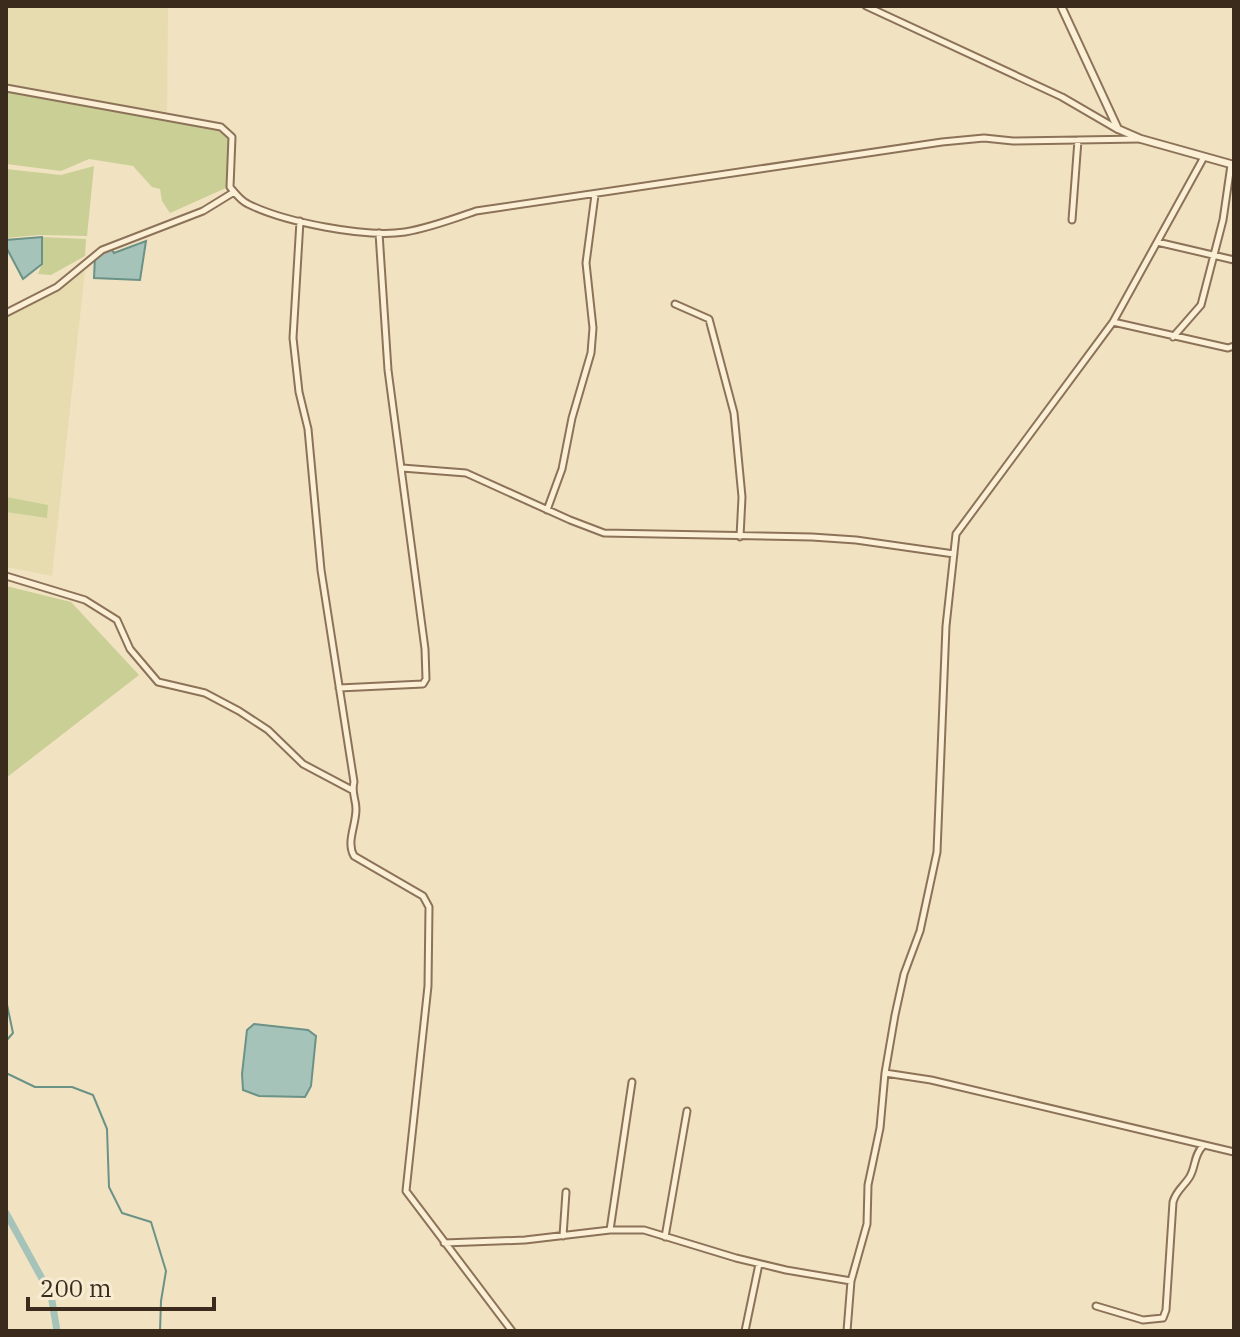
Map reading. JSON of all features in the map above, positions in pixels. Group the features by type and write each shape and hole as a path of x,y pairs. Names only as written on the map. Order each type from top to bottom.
{"street":[{"path":"866,6 1062,97 1141,139 1233,165 1223,220 1201,305 1173,337"},
{"path":"1061,6 1118,129"},
{"path":"6,88 221,127 232,137 230,187 245,204 336,229 379,233 403,232 476,211 942,142 984,138 1013,141 1141,139"},
{"path":"1072,220 1078,140"},
{"path":"847,1331 851,1281 867,1224 868,1185 880,1128 885,1073 904,974 920,931 937,852 946,626 956,534 1113,322 1204,157"},
{"path":"6,313 57,287 102,250 203,211 234,192"},
{"path":"547,510 562,469 576,400 591,353 593,328 586,263 595,195"},
{"path":"300,221 293,338 299,392 308,429 321,570 354,782 352,790 356,805 349,847 354,856 423,896 429,907 428,986 406,1191 512,1331"},
{"path":"339,688 423,684 426,679 425,649 388,370 379,233"},
{"path":"1157,242 1234,260"},
{"path":"675,304 709,319 734,413 742,497 740,537"},
{"path":"1113,322 1228,348 1234,346"},
{"path":"402,468 466,473 604,533 856,540 954,554"},
{"path":"6,576 85,600 117,620 130,649 158,682 205,693 239,711 268,730 303,764 352,790"},
{"path":"885,1073 931,1080 1234,1152"},
{"path":"610,1230 632,1082"},
{"path":"665,1237 687,1111"},
{"path":"1096,1306 1143,1320 1163,1318 1173,1202 1175,1194 1191,1176 1195,1157 1203,1146"},
{"path":"563,1236 566,1192"},
{"path":"444,1243 644,1230 759,1264 851,1281"},
{"path":"745,1331 759,1264"}],"shaded area":[{"path":"6,6 168,6 167,113 6,88"},
{"path":"85,270 52,576 6,567 6,317 58,291"}],"green space":[{"path":"6,88 221,127 232,137 228,187 170,213 162,201 160,189 152,187 133,166 89,159 61,171 6,164"},
{"path":"94,166 87,236 6,238 6,169 61,175"},
{"path":"42,237 86,239 85,256 51,275 38,274 42,264"},
{"path":"6,497 48,505 47,518 6,512"},
{"path":"6,586 71,602 139,675 6,778"}],"water":[{"path":"42,237 42,264 23,279 6,247 6,240"},
{"path":"146,241 140,280 94,278 95,256 110,247 114,253"},
{"path":"254,1024 308,1030 316,1036 311,1086 305,1097 259,1096 243,1090 247,1030"}],"waterway":[{"path":"6,1000 13,1033 6,1041"},
{"path":"6,1073 35,1087 72,1087 93,1095 107,1129 109,1187 122,1213 151,1222 166,1271 160,1331"},
{"path":"6,1213 51,1295 57,1331"}]}
